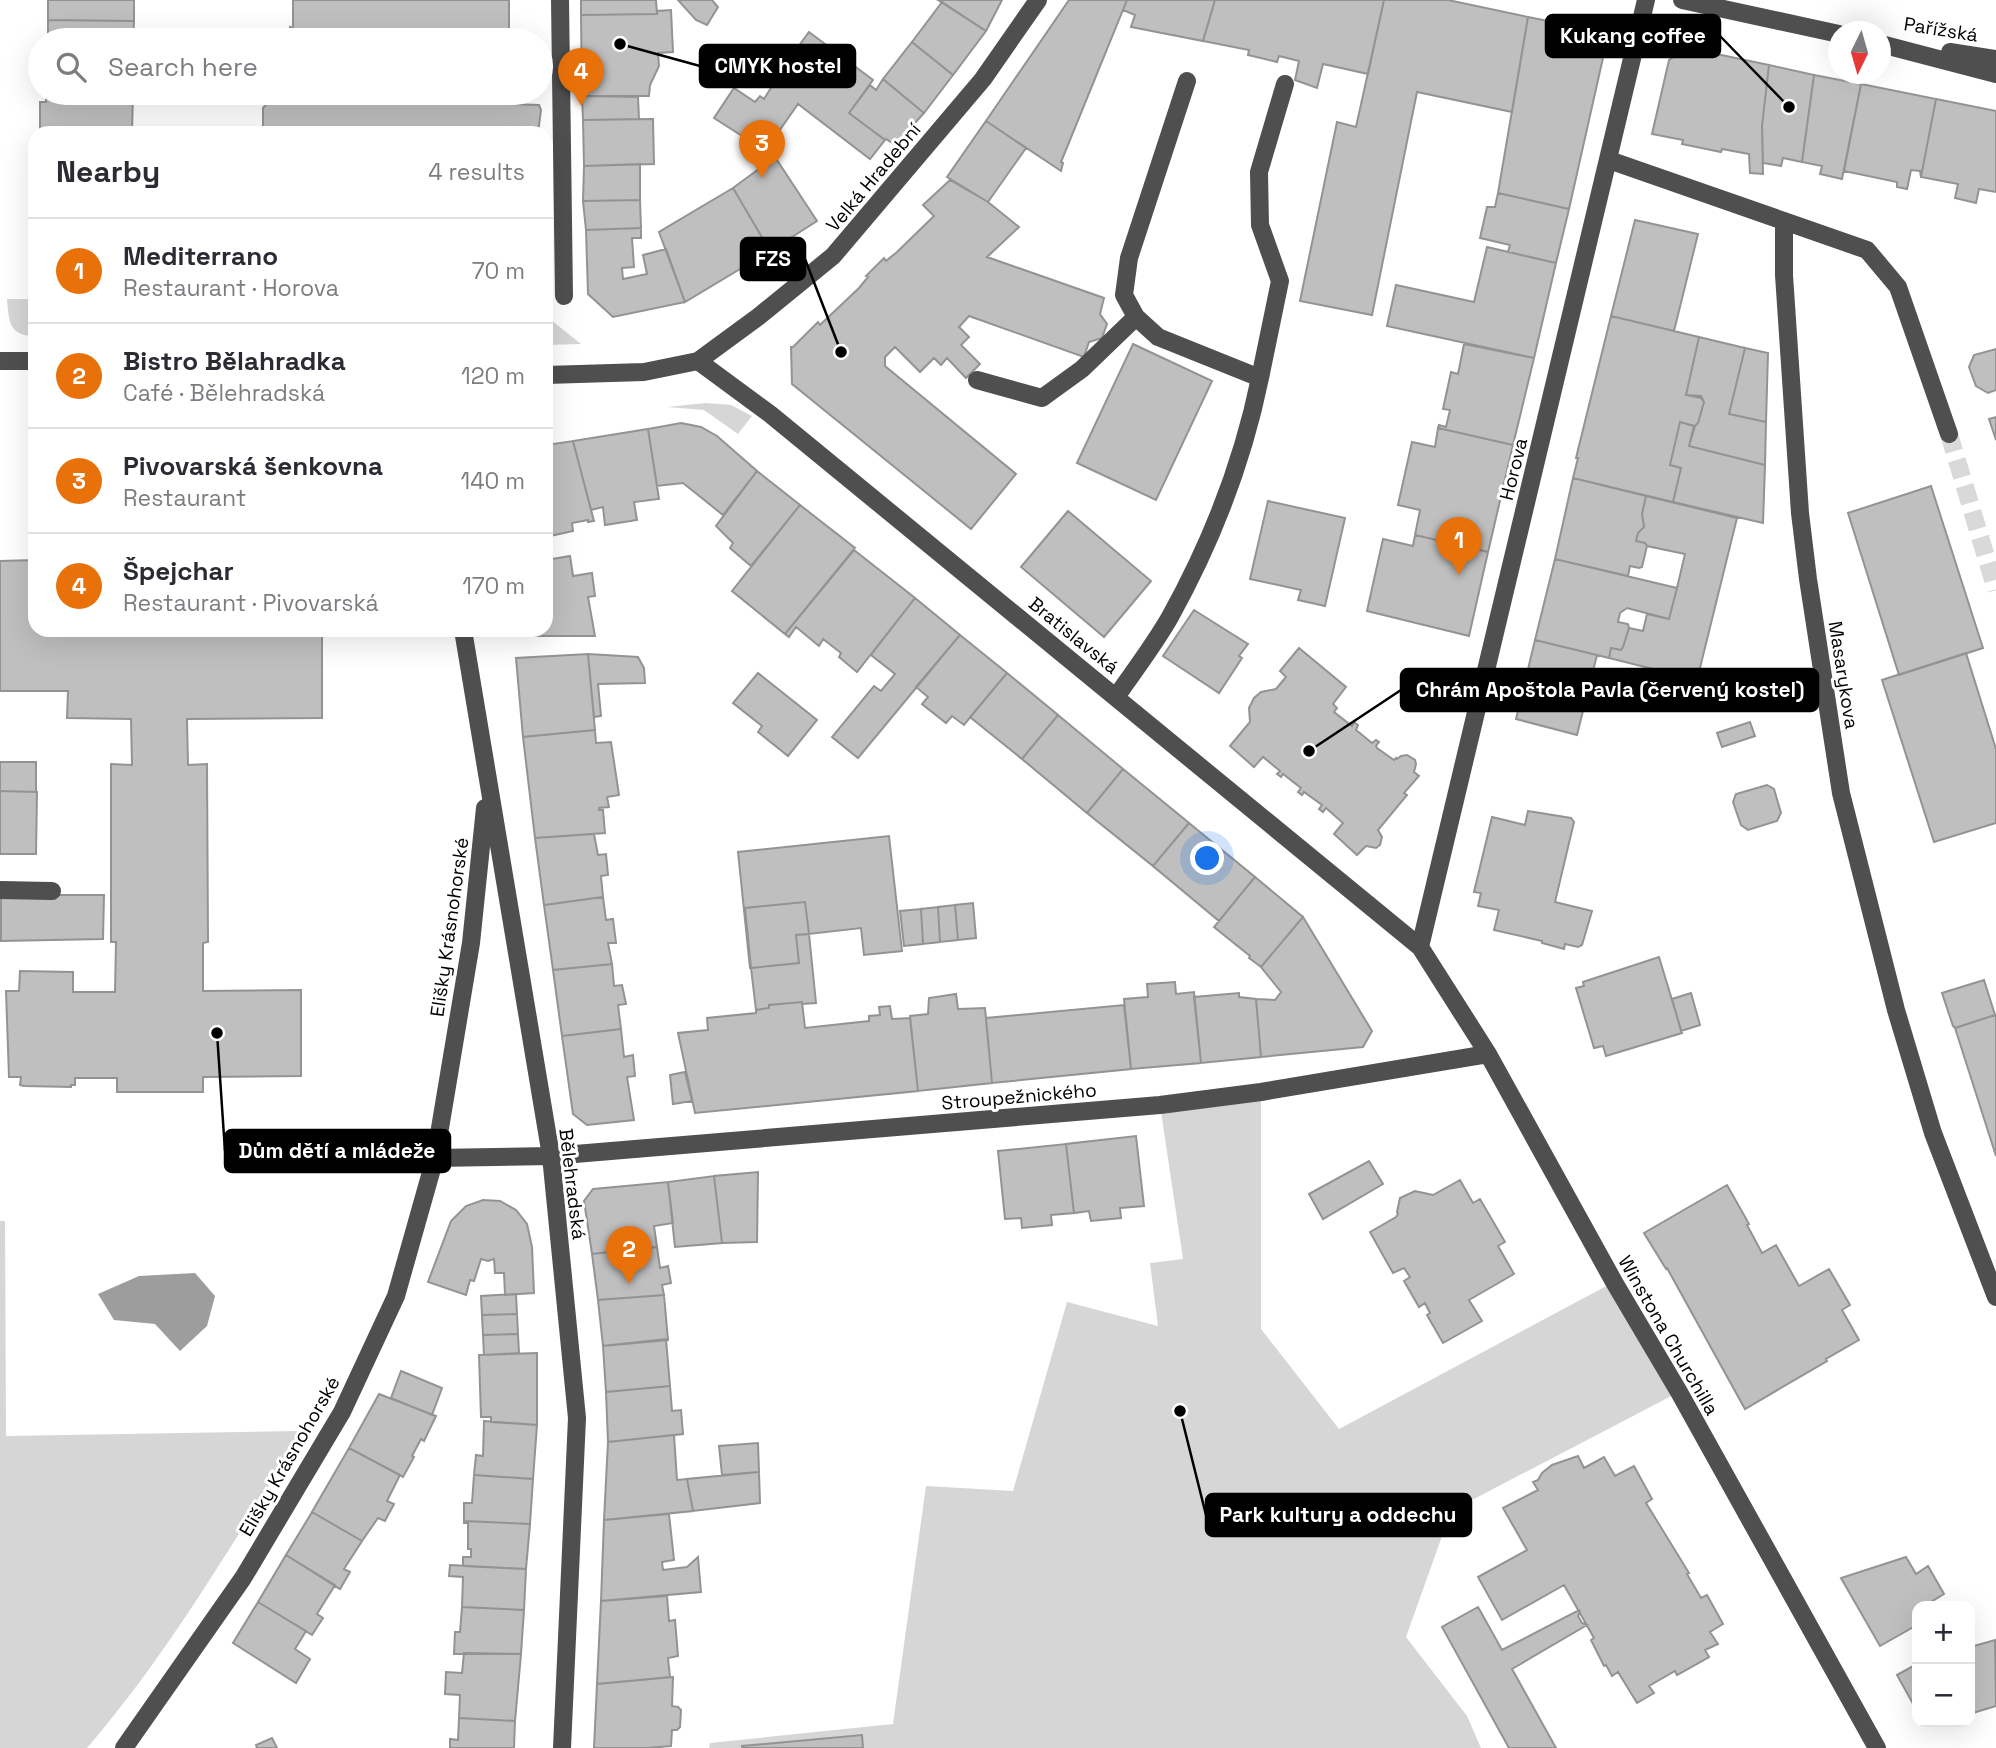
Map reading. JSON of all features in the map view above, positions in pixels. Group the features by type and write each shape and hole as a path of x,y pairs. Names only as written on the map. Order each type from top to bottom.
{"street":[{"path":"560,0 564,296"},
{"name":"Velká Hradební","path":"553,375 644,372 698,361 758,317 832,256 984,79 1038,0"},
{"name":"Horova","path":"1420,947 1646,0"},
{"path":"1682,0 1828,32"},
{"name":"Pařížská","path":"1891,44 1996,59"},
{"name":"Pařížská","path":"1891,46 1996,74"},
{"path":"1188,81 1129,258 1124,295 1136,317 1158,337 1260,379"},
{"path":"1116,697 1169,619 1203,552 1252,417 1280,281 1260,225 1259,173 1285,84"},
{"path":"1609,160 1867,250 1898,287 1949,434"},
{"name":"Masarykova","path":"1784,221 1784,275 1800,513 1841,793 1896,1010 1933,1133 1996,1297"},
{"path":"977,380 1042,398 1082,369 1136,317"},
{"path":"0,361 28,361"},
{"name":"Bratislavská","path":"698,361 770,414 1420,947"},
{"name":"Bělehradská","path":"464,637 551,1156 577,1418 562,1748"},
{"name":"Elišky Krásnohorské","path":"124,1748 243,1578 342,1412 396,1296 435,1158 471,943 488,784"},
{"path":"0,890 52,891"},
{"name":"Winstona Churchilla","path":"1420,947 1488,1054 1877,1748"},
{"name":"Stroupežnického","path":"551,1156 1160,1105 1261,1092 1488,1054"},
{"path":"435,1158 551,1156"}],"shaded area":[{"path":"7,299 28,299 28,335 15,330 10,320"},
{"path":"553,322 581,344 553,345"},
{"path":"706,403 731,405 752,416 738,434 704,410 667,407"},
{"path":"1261,1092 1261,1329 1339,1429 1614,1282 1679,1392 1451,1511 1406,1637 1467,1716 1481,1748 709,1748 710,1743 893,1724 926,1486 1013,1491 1067,1302 1158,1326 1150,1263 1183,1259 1160,1105"},
{"path":"0,1221 5,1221 6,1436 302,1433 174,1634 87,1748 0,1748"},
{"path":"195,1273 215,1296 207,1326 180,1351 155,1324 114,1320 98,1294 139,1276"}],"building":[{"path":"48,0 134,0 134,21 48,20"},
{"path":"293,0 509,0 509,28 293,28"},
{"path":"581,0 656,0 657,14 581,15"},
{"path":"678,0 712,0 718,7 707,25 696,20"},
{"path":"938,0 1002,0 986,31"},
{"path":"1069,0 1127,0 1061,162 1061,171 986,121"},
{"path":"1127,0 1215,0 1203,41 1131,27 1135,15 1123,10"},
{"path":"1215,0 1384,0 1368,74 1323,64 1317,88 1295,80 1299,61 1279,56 1277,62 1248,55 1249,50 1203,41"},
{"path":"1384,0 1448,0 1528,17 1512,112 1417,92 1372,315 1300,301 1337,122 1356,127"},
{"path":"942,2 986,31 953,75 912,42"},
{"path":"671,10 673,52 658,53 659,66 650,85 649,96 582,96 581,15 657,14 657,11"},
{"path":"1528,17 1593,30 1605,49 1569,209 1498,193"},
{"path":"48,20 134,21 134,28 48,28"},
{"path":"809,32 873,80 849,113 885,140 870,159 798,104 768,147 775,157 765,164 742,136 714,118 734,88 755,102 760,96 764,99 774,83 767,78 779,63 784,66"},
{"path":"912,42 953,75 924,113 883,79"},
{"path":"1688,48 1769,65 1762,126 1763,174 1750,173 1749,154 1722,149 1721,152 1682,144 1683,140 1652,134 1669,60 1671,56"},
{"path":"1769,65 1814,75 1802,162 1783,158 1781,166 1763,163 1762,126"},
{"path":"1814,75 1828,78 1828,84 1861,84 1842,179 1820,174 1822,166 1802,162"},
{"path":"883,79 924,113 895,145 849,113 870,85 876,90"},
{"path":"1861,84 1936,99 1921,177 1920,171 1911,170 1907,189 1897,187 1897,182 1844,171"},
{"path":"582,96 638,97 639,119 583,120"},
{"path":"1936,99 1996,111 1996,192 1979,189 1976,203 1955,198 1958,184 1921,177"},
{"path":"40,105 133,105 132,126 40,126"},
{"path":"266,105 539,105 541,110 539,126 263,126 263,108"},
{"path":"653,119 654,164 584,166 583,120"},
{"path":"986,121 1026,148 988,202 947,177"},
{"path":"775,157 817,221 770,251 733,188"},
{"path":"640,164 640,200 583,201 584,166"},
{"path":"950,180 988,202 1019,227 987,257 1104,298 1100,314 1107,324 1102,338 1089,342 1084,357 969,316 959,327 969,337 961,345 980,364 966,378 947,358 941,365 934,358 920,372 895,347 885,357 885,366 1016,474 971,529 792,384 791,347 818,322 820,325 859,288 868,277 866,276 884,258 886,261 897,252 934,216 923,205"},
{"path":"733,188 770,251 685,302 659,232"},
{"path":"1498,193 1569,209 1556,263 1508,252 1510,245 1480,238 1487,207 1495,207"},
{"path":"640,200 641,228 586,230 583,201"},
{"path":"1635,220 1698,234 1674,331 1611,316"},
{"path":"641,228 641,238 632,238 634,267 622,268 623,279 647,274 643,255 666,249 685,302 613,317 588,294 586,230"},
{"path":"1487,247 1556,263 1534,358 1387,326 1396,285 1474,302"},
{"path":"1611,316 1699,337 1686,395 1701,398 1704,402 1695,426 1680,422 1670,465 1681,468 1673,502 1573,478"},
{"path":"1699,337 1745,348 1729,414 1766,422 1765,465 1689,446 1704,402 1701,396 1686,395"},
{"path":"1133,344 1212,381 1156,500 1077,463"},
{"path":"1464,344 1534,358 1513,445 1438,428 1439,425 1446,427 1450,410 1443,409 1451,372 1458,374"},
{"path":"1745,348 1768,353 1766,422 1729,414"},
{"path":"1996,349 1996,390 1988,393 1976,386 1969,367 1974,355"},
{"path":"1996,417 1996,440 1989,419"},
{"path":"1680,422 1694,426 1689,446 1765,465 1763,523 1673,502 1681,468 1670,465"},
{"path":"681,423 701,427 717,436 757,471 723,515 683,483 657,486 648,429"},
{"path":"1438,428 1513,445 1488,552 1415,535 1420,510 1398,505 1412,442 1435,447"},
{"path":"648,429 659,499 634,502 637,520 605,525 603,507 591,510 573,441"},
{"path":"573,441 594,521 572,523 573,531 553,535 553,444"},
{"path":"757,471 800,505 751,566 730,548 733,543 716,526"},
{"path":"1573,478 1646,496 1642,514 1644,527 1638,533 1636,541 1647,546 1642,567 1630,566 1628,576 1555,559"},
{"path":"1931,486 1983,648 1899,675 1848,513"},
{"path":"1646,496 1737,518 1697,680 1609,658 1611,648 1621,650 1623,647 1629,628 1643,631 1647,614 1669,619 1685,554 1636,541 1638,533 1644,527 1642,514"},
{"path":"1268,501 1345,518 1325,606 1298,600 1301,590 1250,579"},
{"path":"800,505 855,548 785,634 732,591"},
{"path":"1068,511 1151,581 1104,637 1021,567"},
{"path":"1415,535 1488,552 1469,636 1367,611 1383,539 1413,546"},
{"path":"854,550 915,598 857,672 839,657 841,653 823,639 819,646 796,627 789,637 785,634"},
{"path":"570,556 573,576 592,573 595,596 588,597 595,636 553,636 553,559"},
{"path":"1555,559 1677,588 1669,619 1627,608 1620,613 1618,622 1628,624 1629,628 1623,647 1621,650 1611,648 1609,658 1535,640"},
{"path":"28,560 28,637 322,637 322,718 187,719 188,765 207,764 208,942 203,943 203,991 301,990 301,1076 203,1077 203,1092 117,1092 117,1078 75,1078 75,1085 71,1087 24,1086 20,1085 21,1077 9,1077 6,991 19,991 20,971 73,972 73,992 115,992 116,942 111,942 111,764 132,765 131,719 67,718 68,691 0,691 0,561"},
{"path":"915,598 960,635 858,758 832,737 874,686 881,691 895,674 871,655"},
{"path":"1194,610 1248,644 1219,693 1163,656"},
{"path":"960,635 1007,673 964,725 952,716 946,723 922,704 928,697 916,687"},
{"path":"1535,640 1597,655 1577,735 1516,719"},
{"path":"1299,648 1346,687 1333,704 1337,708 1334,712 1352,726 1354,722 1358,725 1356,730 1372,743 1376,740 1379,742 1377,748 1394,760 1407,755 1415,760 1414,772 1419,776 1378,830 1382,837 1380,845 1376,848 1366,846 1357,855 1334,834 1343,823 1326,808 1323,812 1319,809 1322,805 1304,792 1302,795 1298,792 1301,788 1283,774 1281,777 1277,774 1280,771 1263,757 1254,767 1230,746 1250,722 1249,708 1254,698 1261,692 1276,689 1286,677 1280,671"},
{"path":"1966,653 1996,749 1996,823 1934,842 1882,680"},
{"path":"588,654 638,657 644,668 645,683 598,684 601,716 594,717"},
{"path":"588,654 595,730 523,737 516,658"},
{"path":"758,673 817,720 788,756 758,732 762,726 733,703"},
{"path":"1007,673 1058,715 1022,759 970,717"},
{"path":"1058,715 1123,769 1087,813 1022,759"},
{"path":"1750,722 1755,736 1722,747 1717,733"},
{"path":"595,730 596,743 611,742 619,795 607,797 609,807 599,808 603,810 605,833 535,838 523,737"},
{"path":"0,762 36,762 36,792 0,791"},
{"path":"1123,769 1189,823 1153,866 1087,813"},
{"path":"1767,785 1774,789 1781,813 1777,821 1748,830 1741,825 1733,802 1736,794"},
{"path":"0,791 37,792 36,854 0,854"},
{"path":"1528,811 1571,818 1574,822 1555,902 1592,911 1582,945 1578,947 1565,944 1564,949 1494,930 1499,910 1478,906 1481,893 1474,892 1492,817 1525,825"},
{"path":"1189,823 1255,877 1219,921 1153,866"},
{"path":"594,834 598,855 606,854 608,875 601,876 603,897 544,905 535,838"},
{"path":"889,836 902,951 864,955 861,928 809,934 805,902 745,908 750,968 738,852"},
{"path":"1255,877 1303,917 1261,967 1214,927"},
{"path":"1,895 104,895 103,939 1,941"},
{"path":"603,897 606,920 613,919 616,943 608,943 612,964 553,970 544,905"},
{"path":"805,902 809,934 796,935 799,963 751,968 745,908"},
{"path":"973,903 976,938 958,940 955,905"},
{"path":"955,905 958,940 940,942 938,907"},
{"path":"938,907 940,942 923,944 921,909"},
{"path":"921,909 923,944 904,946 900,911"},
{"path":"1303,917 1372,1031 1363,1047 1261,1057 1256,999 1275,1000 1281,992 1261,967"},
{"path":"809,934 816,1003 769,1005 769,1008 756,1010 751,968 799,963 796,935"},
{"path":"1659,957 1682,1033 1606,1056 1603,1046 1594,1048 1576,988 1584,986 1583,982"},
{"path":"612,964 614,986 622,985 626,1004 618,1005 621,1029 562,1036 553,970"},
{"path":"1984,980 1995,1015 1955,1028 1942,993"},
{"path":"1175,982 1176,994 1194,992 1201,1063 1131,1069 1124,999 1148,997 1147,984"},
{"path":"1239,993 1239,997 1256,999 1261,1057 1201,1063 1194,997"},
{"path":"1691,993 1700,1025 1681,1031 1672,999"},
{"path":"956,994 958,1009 985,1008 992,1083 918,1091 910,1016 928,1014 929,998"},
{"path":"802,1002 805,1028 869,1021 869,1016 880,1015 879,1007 890,1006 892,1019 910,1018 918,1091 695,1113 678,1033 708,1030 707,1018 756,1013 756,1010 769,1008 769,1005"},
{"path":"1124,1005 1131,1069 992,1083 986,1018"},
{"path":"1996,1015 1996,1156 1955,1028"},
{"path":"621,1029 624,1057 633,1055 635,1076 627,1077 634,1120 587,1125 573,1114 562,1036"},
{"path":"685,1072 692,1101 673,1104 670,1075"},
{"path":"1136,1136 1144,1206 1120,1208 1121,1218 1091,1221 1089,1211 1074,1213 1066,1144"},
{"path":"1066,1144 1074,1213 1051,1215 1052,1225 1022,1228 1021,1218 1005,1219 998,1151"},
{"path":"1369,1161 1383,1184 1323,1219 1309,1194"},
{"path":"758,1172 757,1242 722,1243 714,1176"},
{"path":"714,1176 722,1243 675,1247 668,1182"},
{"path":"1460,1180 1473,1203 1480,1199 1505,1242 1498,1246 1514,1274 1469,1300 1482,1321 1443,1343 1427,1315 1430,1313 1425,1303 1419,1307 1404,1281 1410,1277 1404,1268 1393,1273 1370,1232 1396,1217 1400,1198 1415,1191 1433,1195"},
{"path":"668,1182 673,1223 654,1226 657,1247 592,1254 584,1201 593,1189"},
{"path":"1727,1185 1762,1253 1776,1245 1799,1286 1829,1269 1850,1305 1842,1310 1859,1340 1745,1409 1667,1268 1644,1233"},
{"path":"483,1200 500,1201 516,1210 527,1224 532,1247 534,1293 505,1295 504,1273 495,1273 494,1259 481,1259 466,1295 428,1282 451,1221 466,1206"},
{"path":"657,1247 660,1268 668,1266 671,1283 662,1285 664,1295 598,1300 592,1254"},
{"path":"516,1294 517,1314 482,1315 481,1296"},
{"path":"664,1295 668,1340 603,1346 598,1300"},
{"path":"517,1314 518,1334 483,1335 482,1315"},
{"path":"518,1334 519,1353 484,1355 483,1335"},
{"path":"666,1339 670,1386 606,1392 603,1346"},
{"path":"537,1353 537,1425 491,1422 491,1417 481,1417 479,1355"},
{"path":"401,1371 442,1388 432,1415 391,1398"},
{"path":"670,1386 672,1411 681,1410 683,1434 608,1442 606,1392"},
{"path":"379,1394 436,1416 424,1441 421,1439 403,1477 349,1448"},
{"path":"484,1421 537,1425 533,1479 474,1475 476,1455 483,1456"},
{"path":"674,1435 677,1480 687,1479 693,1511 604,1520 608,1442"},
{"path":"758,1443 759,1472 722,1475 719,1446"},
{"path":"349,1448 400,1475 387,1501 394,1504 385,1521 378,1518 362,1541 312,1512"},
{"path":"1578,1456 1584,1468 1604,1457 1615,1476 1634,1466 1652,1499 1646,1503 1689,1573 1687,1574 1701,1598 1707,1595 1723,1624 1710,1632 1718,1644 1705,1650 1709,1657 1677,1675 1675,1671 1649,1686 1654,1693 1637,1703 1618,1672 1612,1676 1606,1665 1604,1666 1591,1640 1594,1638 1564,1585 1502,1620 1478,1577 1527,1550 1503,1508 1538,1490 1533,1482 1552,1465"},
{"path":"759,1472 760,1503 693,1511 687,1479"},
{"path":"474,1475 533,1479 530,1524 464,1521 464,1503 472,1503"},
{"path":"312,1512 362,1541 344,1569 350,1572 340,1589 286,1555"},
{"path":"669,1514 674,1560 662,1562 663,1570 687,1567 698,1557 701,1592 601,1601 604,1520"},
{"path":"464,1521 530,1524 526,1569 463,1566 463,1557 471,1557 471,1549 468,1549 468,1523"},
{"path":"286,1555 335,1585 317,1614 323,1618 312,1635 258,1602"},
{"path":"1906,1557 1916,1574 1928,1566 1944,1594 1933,1601 1912,1601 1912,1628 1880,1646 1841,1578"},
{"path":"450,1565 526,1569 524,1610 462,1607 463,1577 449,1576"},
{"path":"667,1596 669,1621 675,1620 678,1656 668,1658 670,1677 597,1684 601,1601"},
{"path":"258,1602 306,1631 295,1649 310,1659 296,1683 233,1643"},
{"path":"462,1607 524,1610 521,1654 454,1654 455,1632 460,1632"},
{"path":"1478,1607 1502,1650 1579,1610 1578,1616 1582,1623 1587,1625 1512,1669 1556,1748 1509,1748 1442,1627"},
{"path":"1995,1640 1996,1706 1975,1712 1975,1664 1975,1646"},
{"path":"464,1653 521,1654 515,1721 459,1718 460,1695 445,1694 446,1672 462,1673"},
{"path":"1912,1667 1912,1702 1897,1675"},
{"path":"673,1677 672,1706 681,1710 680,1727 672,1730 671,1746 594,1748 597,1684"},
{"path":"459,1718 515,1721 514,1748 450,1748 450,1739 458,1740"},
{"path":"862,1735 863,1748 742,1748 742,1746"},
{"path":"272,1738 277,1748 257,1748 256,1745"}],"tunnel":[{"path":"1949,434 1996,590"}],"place":[{"name":"CMYK hostel","path":"620,44"},
{"name":"Špejchar","path":"581,106"},
{"name":"Kukang coffee","path":"1789,107"},
{"name":"Pivovarská šenkovna","path":"762,178"},
{"name":"FZS","path":"841,352"},
{"name":"Mediterrano","path":"1459,575"},
{"name":"Chrám Apoštola Pavla (červený kostel)","path":"1309,751"},
{"name":"Dům dětí a mládeže","path":"217,1033"},
{"name":"Bistro Bělahradka","path":"629,1284"},
{"name":"Park kultury a oddechu","path":"1180,1411"}]}
